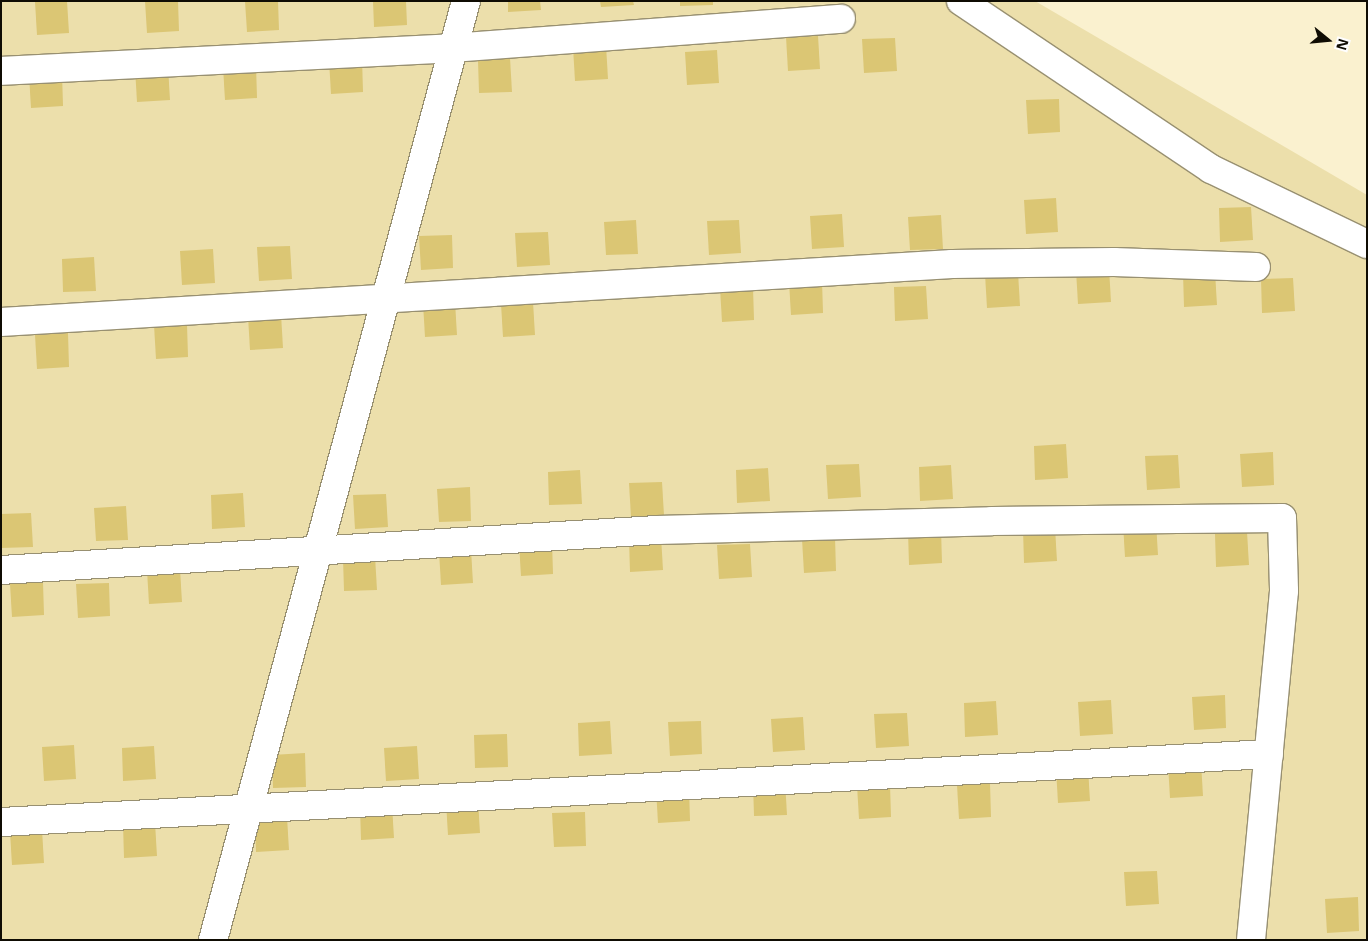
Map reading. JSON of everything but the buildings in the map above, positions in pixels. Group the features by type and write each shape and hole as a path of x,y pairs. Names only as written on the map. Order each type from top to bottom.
{"street":[{"path":"213,940 251,806 384,300 466,1"},
{"path":"961,1 1211,169 1367,244"},
{"path":"1,71 452,48 841,19"},
{"path":"1,322 952,264 1114,262 1256,267"},
{"path":"1,570 657,530 992,521 1282,518 1284,591 1251,940"},
{"path":"1,822 251,806 1269,754"}],"shaded area":[{"path":"1,1 1035,1 1367,195 1367,940 1,940"}]}
